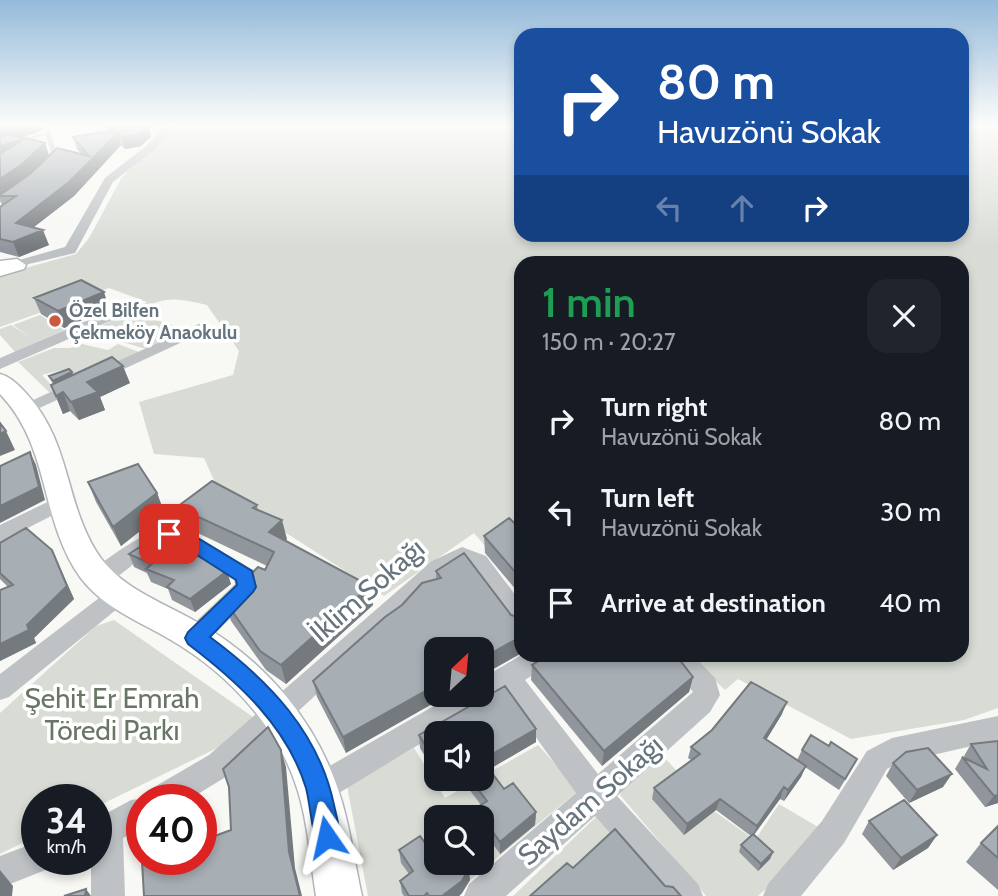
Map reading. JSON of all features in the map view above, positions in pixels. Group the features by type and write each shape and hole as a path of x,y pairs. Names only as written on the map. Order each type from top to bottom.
{"street":[{"path":"6,268 70,250 109,180 125,166"},
{"path":"0,364 114,314"},
{"path":"27,407 201,328"},
{"path":"0,380 27,407 36,452 64,502 83,556 109,586 195,638 234,667 279,713 297,738 318,789 339,896"},
{"path":"0,534 64,502"},
{"path":"0,689 164,535 180,536 245,576 247,581 247,587 195,638"},
{"name":"İklim Sokağı","path":"279,713 395,604 456,557 469,556 478,562 514,612"},
{"path":"318,789 534,662"},
{"name":"Saydam Sokağı","path":"481,896 700,704 706,695 706,686 683,662"},
{"path":"509,679 595,794 686,896"},
{"path":"187,784 219,765 279,713"},
{"path":"780,896 833,832 877,760 892,751 998,728"},
{"path":"0,872 21,864"},
{"path":"106,875 108,896"}],"green space":[{"path":"134,166 514,166 514,242 969,242 969,166 998,166 998,708 964,720 851,739 738,679 725,690 695,662 969,662 969,256 514,256 514,537 486,547 474,533 384,596 218,489 204,458 154,454 139,402 233,375 239,351 207,305 169,300 153,303 135,313 184,329 146,349 89,332 147,302 109,288 0,327 0,275 76,254 89,238 122,177"},
{"path":"40,315 64,330 15,352 0,335 0,329 11,325 31,338 13,325"},
{"path":"82,344 108,350 118,344 139,352 85,378 62,370 42,375 56,390 50,393 18,362 54,348 70,348"},
{"name":"Şehit Er Emrah Töredi Parkı","path":"114,620 253,717 242,736 143,784 126,784 126,792 112,799 112,784 21,784 21,844 0,854 0,713 96,626"},
{"path":"538,745 579,790 494,860 494,805 424,805 424,875 476,875 451,896 368,896 347,786 414,748 424,764 424,791 441,791 445,798 457,791 494,791 494,770"},
{"path":"662,755 714,811 755,840 779,804 818,827 787,870 758,896 706,896 620,795 623,788"},
{"path":"596,817 612,836 571,875 535,896 513,896"}],"building":[{"path":"0,166 20,166 0,179"},
{"path":"39,166 85,166 69,182 16,223 43,230 13,242 0,239 0,207 16,196 0,195"},
{"path":"81,280 104,292 58,311 34,298"},
{"path":"112,357 123,366 87,382 98,392 71,402 63,392 56,396 51,385"},
{"path":"69,369 72,372 53,381 49,376"},
{"path":"0,423 6,431 0,434"},
{"path":"30,452 39,487 0,506 0,466"},
{"path":"138,464 157,493 113,527 88,482"},
{"path":"212,481 257,505 253,508 282,520 269,532 370,586 281,665 260,651 225,601 258,567 265,570 274,552 177,507"},
{"path":"509,518 514,523 514,571 484,536"},
{"path":"26,528 52,550 67,586 27,625 29,630 0,644 0,590 13,585 0,573 0,543"},
{"path":"158,535 195,548 193,553 227,571 190,599 167,587 174,580 146,569 152,564 129,554"},
{"path":"464,553 514,616 514,640 494,652 494,637 424,637 424,692 343,737 313,681 402,605 422,583 441,578 436,571"},
{"path":"537,662 681,662 693,677 604,751 532,665"},
{"path":"751,682 787,702 764,738 806,766 788,790 784,787 757,826 720,799 687,824 654,788 700,754 691,747 712,730"},
{"path":"505,686 536,729 494,753 494,721 444,721 468,707 494,707 494,692"},
{"path":"268,727 281,750 289,852 300,896 144,896 143,875 217,875 217,835 231,830 229,787 223,769"},
{"path":"811,735 829,746 831,742 857,759 845,779 802,750"},
{"path":"998,741 998,795 994,796 962,757 987,769 971,744"},
{"path":"928,748 952,774 917,790 893,763 906,752"},
{"path":"494,776 504,789 513,783 536,812 500,842 494,834 494,805 481,805 487,801 479,791 494,791"},
{"path":"904,800 937,835 901,858 869,821"},
{"path":"998,826 998,858 981,843"},
{"path":"615,829 665,886 673,887 681,896 530,896 567,863 573,868"},
{"path":"753,834 773,852 761,864 741,845"},
{"path":"420,836 424,842 424,875 465,875 462,881 442,896 429,896 427,893 424,896 409,896 400,881 413,871 399,850"},
{"path":"86,889 85,896 64,896"}],"place":[{"name":"Özel Bilfen Çekmeköy Anaokulu","path":"55,321"}],"route":[{"path":"169,534 180,536 245,576 247,587 195,638 234,667 274,708 297,738 318,789 327,837"}]}
